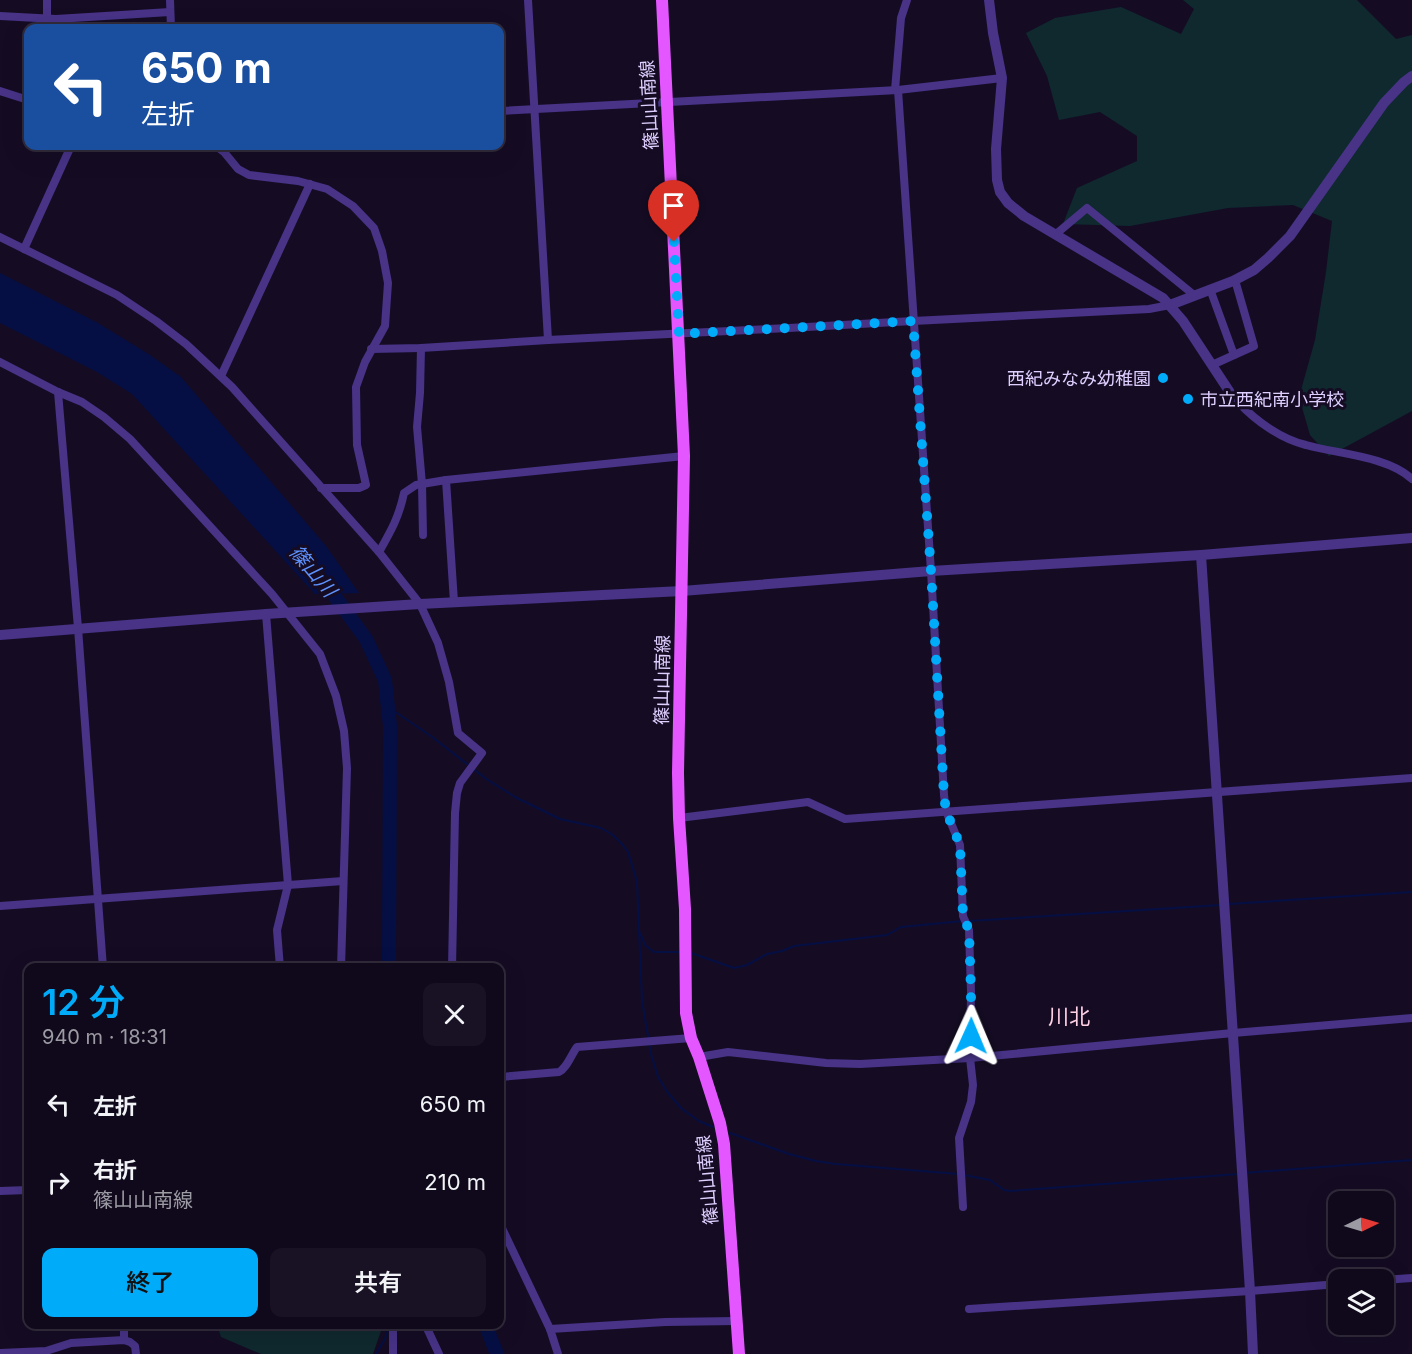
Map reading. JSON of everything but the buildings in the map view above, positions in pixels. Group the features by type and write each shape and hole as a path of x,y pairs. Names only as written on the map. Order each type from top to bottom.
{"main road":[{"name":"篠山山南線","path":"662,0 684,456 678,761 679,818 686,909 686,1013 690,1038 699,1057 720,1123 724,1144 739,1354"}],"street":[{"path":"47,0 47,18"},
{"path":"170,0 171,24"},
{"path":"528,0 548,340"},
{"path":"907,0 901,18 896,90 946,811 960,845 963,916 969,930 970,1058 973,1085 971,1102 959,1138 963,1207"},
{"path":"989,0 1002,78 996,150 997,180 1000,192 1008,203 1024,216 1163,298 1231,393 1260,423 1303,445 1369,459 1391,466 1412,479"},
{"path":"0,16 56,19 170,12"},
{"path":"371,349 1149,309 1170,305 1236,280 1254,270 1268,258 1290,236 1384,103 1412,76"},
{"path":"504,111 896,90 1002,78"},
{"path":"0,91 24,99"},
{"path":"24,249 69,150"},
{"path":"221,150 238,169 249,175 298,181 327,189 353,206 374,228 382,251 388,283 385,326 371,349 356,387 357,445 366,485 359,488 321,488"},
{"path":"221,376 310,184"},
{"path":"1056,234 1087,208 1194,296"},
{"path":"0,237 117,295 186,344 221,376 379,552 416,604 438,644 449,682 458,733 482,753 463,778 457,793 452,963"},
{"path":"1212,365 1254,346 1236,280"},
{"path":"1210,289 1234,355"},
{"path":"421,348 417,427 423,484 423,535"},
{"path":"0,362 82,402 130,439 289,613 320,654 336,696 344,731 347,768 341,963"},
{"path":"58,392 103,963"},
{"path":"379,552 394,526 404,493 416,485 684,456"},
{"path":"446,480 454,602"},
{"path":"0,635 416,604 682,591 931,571 1201,555 1412,538"},
{"path":"1201,555 1250,1291 1252,1354"},
{"path":"266,614 288,885 277,930 280,963"},
{"path":"679,818 808,802 844,819 1412,778"},
{"path":"0,906 343,882"},
{"path":"699,1057 728,1052 849,1064 970,1058 1412,1018"},
{"path":"504,1077 559,1072 563,1070 577,1047 690,1038"},
{"path":"0,1191 24,1190"},
{"path":"504,1232 550,1329 558,1354"},
{"path":"1394,1279 1412,1278"},
{"path":"969,1309 1328,1285"},
{"path":"550,1329 665,1322 736,1321"},
{"path":"124,1329 124,1340"},
{"path":"393,1329 393,1354"},
{"path":"427,1329 439,1354"},
{"path":"0,1353 46,1351 71,1343 124,1340 135,1346 136,1354"}],"green space":[{"path":"1183,0 1357,0 1396,39 1412,35 1412,411 1329,456 1310,435 1299,397 1315,340 1332,221 1293,205 1228,208 1130,226 1063,224 1077,188 1137,161 1137,136 1100,112 1059,120 1047,76 1026,33 1055,18 1121,7 1181,34 1194,9"},
{"path":"219,1329 382,1329 373,1354 261,1354 221,1337"}],"water":[{"path":"0,273 98,323 181,377 326,546 359,593 315,594 132,394 97,372 0,323"}],"waterway":[{"name":"篠山川","path":"323,580 366,639 385,680 390,726 389,963"},
{"path":"388,707 431,736 485,778 515,797 560,819 601,828 622,844 628,852 637,882 642,1001 651,1054 658,1077 682,1109 699,1121 713,1127"},
{"path":"1229,904 1412,892"},
{"path":"969,921 1221,905"},
{"path":"691,953 734,968 794,946 887,935 901,927 963,921"},
{"path":"639,931 645,945 654,952 682,952"},
{"path":"730,1133 816,1161 958,1174"},
{"path":"1244,1173 1412,1160"},
{"path":"964,1175 990,1180 1004,1190 1010,1191 1239,1174"},
{"path":"376,1354 388,1329"},
{"name":"篠山川","path":"487,1329 497,1354"}],"place":[{"name":"西紀みなみ幼稚園","path":"1163,378"},
{"name":"市立西紀南小学校","path":"1188,399"}],"district":[{"name":"川北","path":"1069,1016"}],"route":[{"path":"674,242 679,334 913,321 944,795 946,811 960,845 963,916 969,930 971,1036"}]}
